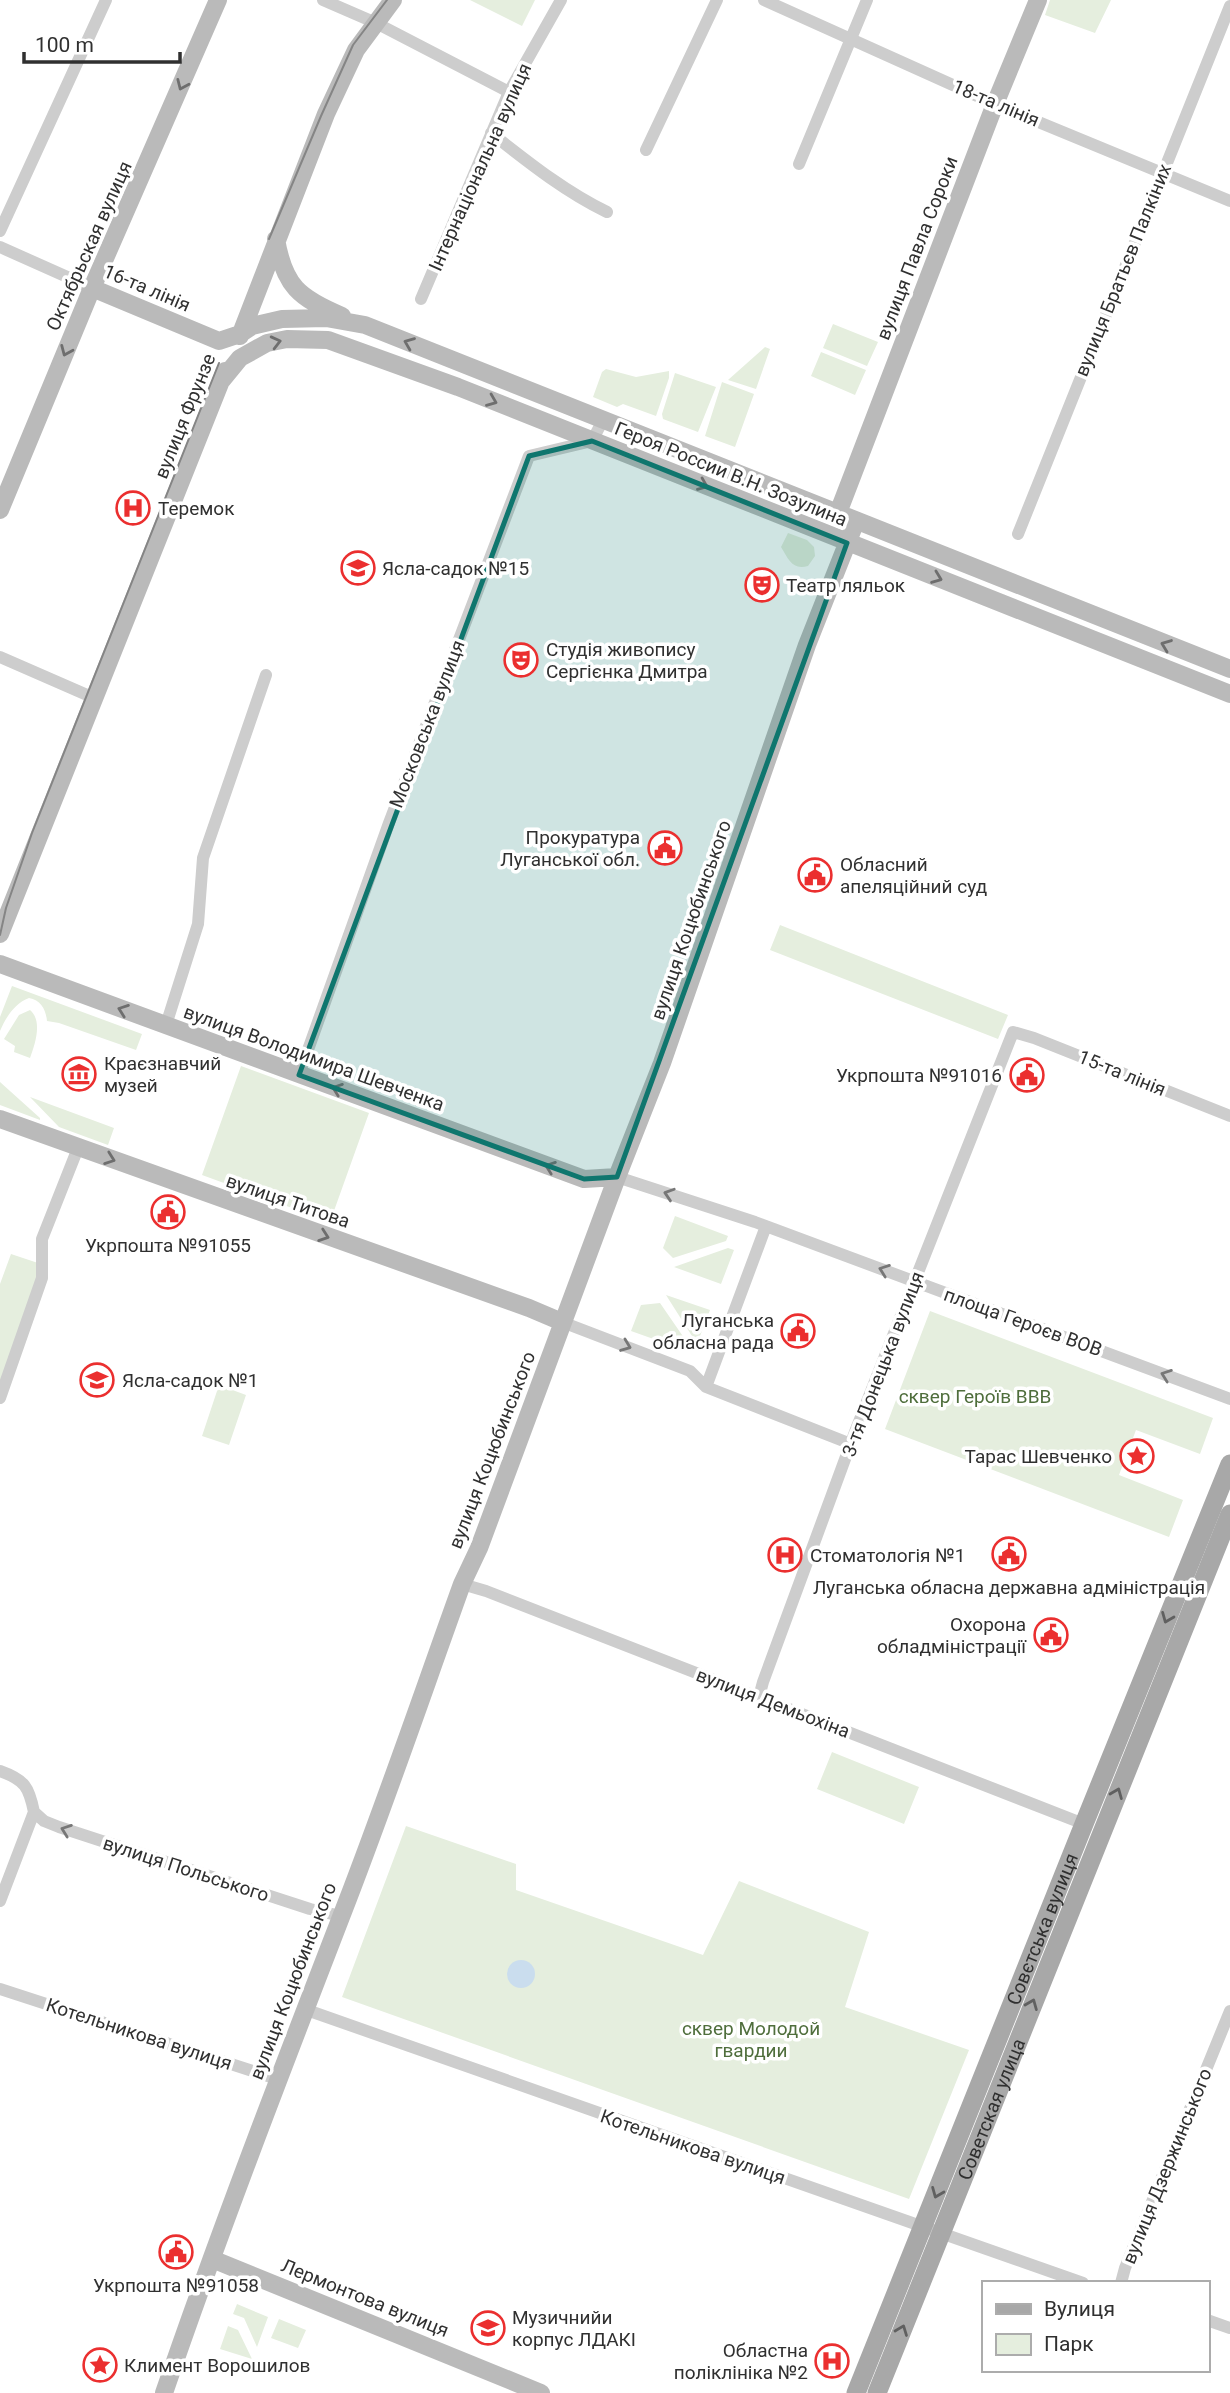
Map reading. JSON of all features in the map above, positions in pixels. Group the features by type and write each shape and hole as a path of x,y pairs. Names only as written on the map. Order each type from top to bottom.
{"main road":[{"name":"Совєтська вулиця","path":"856,2393 932,2231 1084,1824 1222,1527 1230,1464"},
{"name":"Советская улица","path":"877,2393 932,2231 1222,1527"}],"street":[{"path":"0,231 106,0"},
{"name":"Октябрьская вулиця","path":"0,510 92,288 218,0"},
{"path":"323,0 376,23 509,92"},
{"name":"вулиця Фрунзе","path":"0,934 326,114 356,50 393,0"},
{"name":"Інтернаціональна вулиця","path":"421,299 509,92 561,0"},
{"path":"646,150 717,0"},
{"name":"18-та лінія","path":"764,0 995,104 1230,201"},
{"path":"799,164 867,0"},
{"name":"вулиця Павла Сороки","path":"838,513 995,104 1038,0"},
{"name":"вулиця Братьєв Палкіних","path":"1018,534 1230,6"},
{"path":"491,133 546,176 580,199 607,212"},
{"path":"276,238 282,270 291,284 320,306 365,325"},
{"name":"16-та лінія","path":"0,247 219,341 240,334"},
{"name":"Героя России В.Н. Зозулина","path":"240,334 252,326 282,320 326,318 365,325 602,422 1230,669"},
{"name":"Героя России В.Н. Зозулина","path":"222,380 240,358 267,343 287,339 328,340 446,383 1230,694"},
{"path":"592,441 602,422"},
{"name":"Московська вулиця","path":"299,1075 389,823 529,456 592,441"},
{"name":"вулиця Коцюбинського","path":"164,2393 277,2079 341,1916 462,1584 479,1548 562,1322 676,1027 807,645 856,521"},
{"path":"0,657 94,698"},
{"path":"166,1026 198,923 203,858 266,675"},
{"name":"вулиця Володимира Шевченка","path":"0,964 584,1179 617,1177"},
{"name":"15-та лінія","path":"1013,1032 1230,1116"},
{"name":"3-тя Донецька вулиця","path":"759,1697 851,1444 1013,1032"},
{"name":"вулиця Титова","path":"0,1119 562,1322"},
{"path":"0,1398 42,1278 42,1239 78,1148"},
{"name":"площа Героєв ВОВ","path":"617,1177 766,1226 1230,1399"},
{"path":"706,1387 766,1226"},
{"path":"562,1322 690,1371 706,1387 851,1444"},
{"name":"вулиця Демьохіна","path":"462,1584 1084,1824"},
{"path":"0,1771 17,1778 29,1791 34,1812 0,1901"},
{"name":"вулиця Польського","path":"34,1812 44,1821 94,1839 310,1909 341,1916"},
{"name":"Котельникова вулиця","path":"0,1989 277,2079"},
{"name":"Котельникова вулиця","path":"304,2009 1077,2281"},
{"name":"вулиця Дзержинського","path":"1122,2281 1230,2011"},
{"name":"Лермонтова вулиця","path":"212,2259 541,2393"},
{"path":"1209,2321 1230,2328"}],"highlighted area":[{"path":"592,441 847,543 617,1177 584,1179 299,1075 529,456"}],"green space":[{"path":"470,0 535,0 522,26"},
{"path":"1050,0 1111,0 1095,33 1045,15"},
{"path":"833,324 878,342 867,366 823,348"},
{"path":"765,347 770,349 756,389 728,380"},
{"path":"821,352 866,370 855,395 811,376"},
{"path":"606,369 636,377 669,371 656,416 623,404 617,407 593,397 602,372"},
{"path":"675,373 716,387 698,432 663,419 662,414"},
{"path":"722,382 754,394 735,447 705,436"},
{"path":"788,533 807,540 814,547 815,556 808,566 798,567 786,556 781,547"},
{"path":"780,925 1008,1015 998,1039 770,950"},
{"path":"12,986 142,1034 136,1050 47,1021 42,1006 29,998 19,1003 0,1031 0,1017"},
{"path":"30,1010 37,1026 30,1058 14,1052 15,1046 4,1039 19,1015"},
{"path":"241,1066 369,1113 330,1222 202,1175"},
{"path":"0,1082 40,1118 40,1120 0,1105"},
{"path":"30,1097 114,1128 108,1145 59,1127"},
{"path":"675,1216 728,1236 726,1241 673,1258 663,1248"},
{"path":"728,1248 734,1250 721,1284 674,1267"},
{"path":"11,1254 44,1265 0,1382 0,1284"},
{"path":"666,1295 710,1310 697,1344"},
{"path":"660,1303 691,1348 690,1352 631,1331 641,1305"},
{"name":"сквер Героїв ВВВ","path":"930,1311 1213,1418 1200,1454 1136,1430 1119,1475 1183,1500 1169,1537 885,1429"},
{"path":"219,1385 246,1395 229,1445 202,1436"},
{"path":"832,1752 919,1787 904,1824 817,1789"},
{"name":"сквер Молодой гвардии","path":"406,1826 516,1864 516,1890 703,1955 739,1881 869,1932 845,2007 969,2050 909,2199 342,1997"},
{"path":"237,2304 268,2317 257,2347 244,2318 233,2314"},
{"path":"279,2319 306,2330 298,2348 271,2338"},
{"path":"228,2326 238,2330 252,2359 220,2349"}],"water":[{"path":"521,1960 531,1964 535,1974 531,1984 521,1988 511,1984 507,1974 511,1964"}],"tram line":[{"path":"269,239 353,45 387,0"},
{"path":"0,935 6,908 32,833 219,363"}],"place":[{"name":"Теремок","path":"133,508"},
{"name":"Ясла-садок №15","path":"358,568"},
{"name":"Театр ляльок","path":"762,585"},
{"name":"Студія живопису Сергієнка Дмитра","path":"521,660"},
{"name":"Прокуратура Луганської обл.","path":"665,848"},
{"name":"Обласний апеляційний суд","path":"815,875"},
{"name":"Краєзнавчий музей","path":"79,1074"},
{"name":"Укрпошта №91016","path":"1027,1075"},
{"name":"Укрпошта №91055","path":"168,1212"},
{"name":"Луганська обласна рада","path":"798,1331"},
{"name":"Ясла-садок №1","path":"97,1380"},
{"name":"Тарас Шевченко","path":"1137,1456"},
{"name":"Луганська обласна державна адміністрація","path":"1009,1554"},
{"name":"Стоматологія №1","path":"785,1555"},
{"name":"Охорона обладміністрації","path":"1051,1635"},
{"name":"Укрпошта №91058","path":"176,2252"},
{"name":"Музичнийи корпус ЛДАКІ","path":"488,2328"},
{"name":"Областна поліклініка №2","path":"832,2361"},
{"name":"Климент Ворошилов","path":"100,2365"}]}
